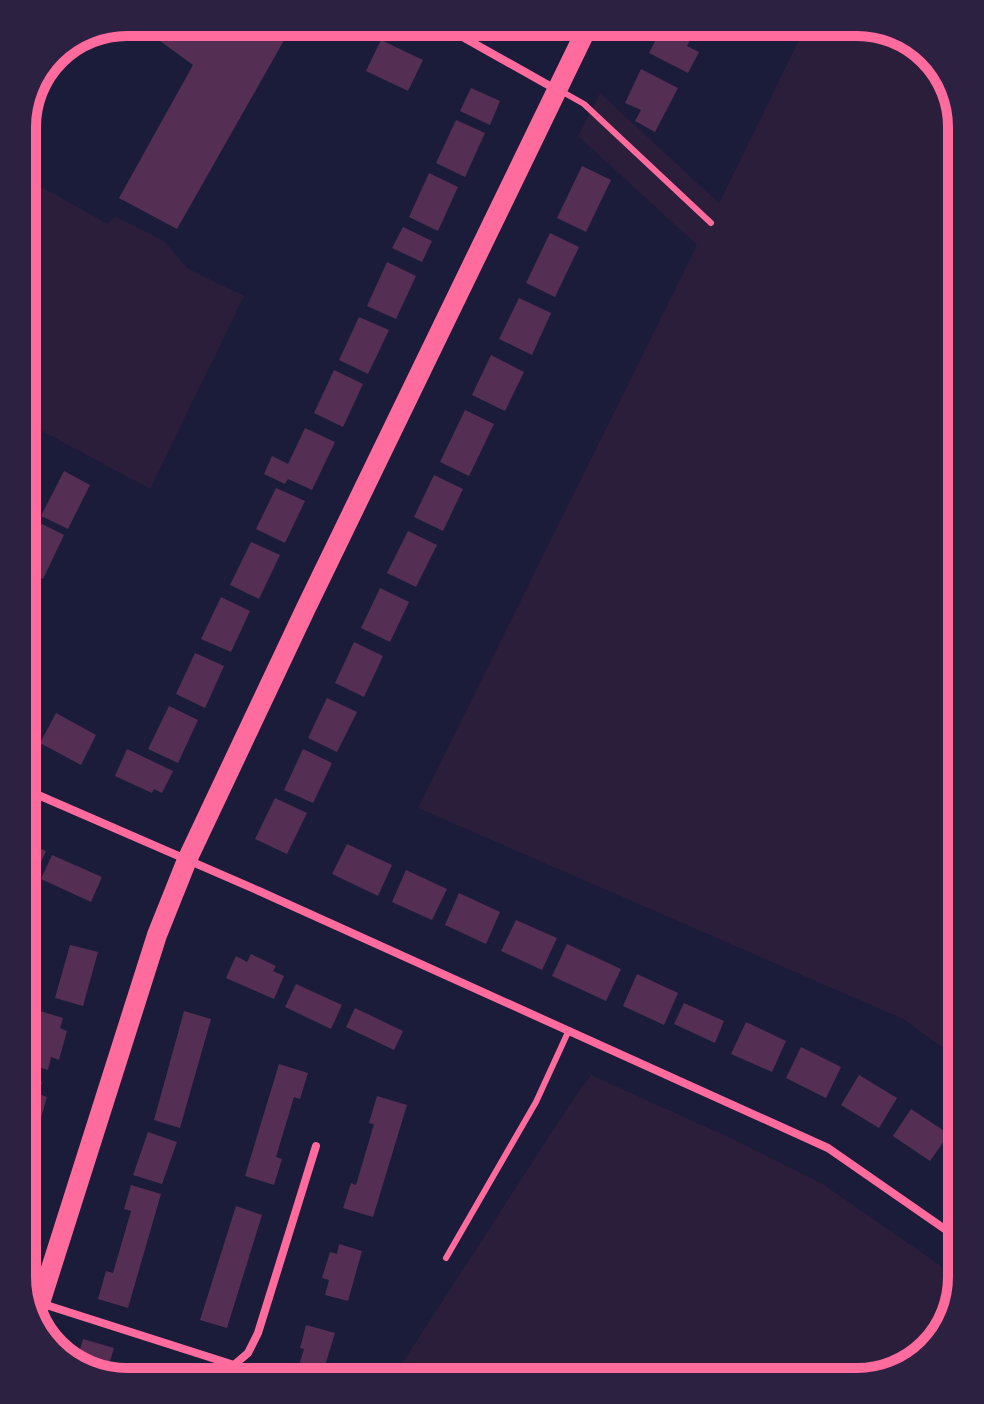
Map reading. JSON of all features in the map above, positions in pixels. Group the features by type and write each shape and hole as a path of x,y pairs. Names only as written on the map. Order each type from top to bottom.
{"highway":[{"path":"40,1303 157,935 187,860 583,36"}],"street":[{"path":"461,36 557,90"},
{"path":"36,794 828,1148 948,1231"},
{"path":"44,1314 234,1365 248,1353 258,1333 316,1146"}],"lane":[{"path":"557,90 584,104 711,223"},
{"path":"446,1258 536,1102 569,1030"}],"shaded area":[{"path":"801,36 863,36 886,41 912,55 936,82 945,104 948,127 948,1051 903,1019 418,808 697,245 578,136 600,93 719,203"},
{"path":"36,184 108,224 115,216 164,241 187,268 244,296 150,489 36,428"},
{"path":"591,1075 735,1140 823,1184 948,1271 945,1300 936,1322 921,1341 902,1356 869,1367 399,1368"}],"building":[{"path":"153,36 286,36 177,229 119,198 193,65"},
{"path":"658,36 692,36 687,46 699,52 688,73 649,53"},
{"path":"381,40 423,60 408,91 366,71"},
{"path":"641,69 678,88 655,132 635,121 641,110 625,103"},
{"path":"471,88 500,101 490,125 460,111"},
{"path":"456,120 485,133 465,177 436,163"},
{"path":"582,166 611,180 586,232 557,218"},
{"path":"429,173 458,187 438,231 409,217"},
{"path":"403,227 432,241 422,262 392,248"},
{"path":"550,233 579,247 555,297 526,283"},
{"path":"387,262 416,276 396,319 367,306"},
{"path":"519,298 551,313 532,355 499,339"},
{"path":"359,317 389,330 368,374 339,360"},
{"path":"491,355 524,372 505,411 472,395"},
{"path":"334,370 363,384 343,427 314,413"},
{"path":"465,410 494,424 469,476 440,462"},
{"path":"305,428 335,442 312,490 288,479 285,484 264,474 272,456 288,464"},
{"path":"64,471 90,485 68,529 41,516"},
{"path":"434,475 463,489 443,531 414,517"},
{"path":"276,488 305,501 285,543 256,529"},
{"path":"38,522 64,535 43,579 36,576"},
{"path":"408,531 437,545 416,587 387,573"},
{"path":"251,542 280,555 259,599 230,585"},
{"path":"380,588 409,602 390,642 361,628"},
{"path":"221,597 250,611 231,652 201,639"},
{"path":"354,642 383,656 364,697 335,683"},
{"path":"195,653 224,666 205,708 176,694"},
{"path":"327,698 357,712 337,752 308,738"},
{"path":"169,706 198,720 178,763 148,749"},
{"path":"56,713 96,735 81,765 40,743"},
{"path":"127,749 173,771 162,793 154,789 152,793 115,776"},
{"path":"303,749 332,763 313,803 284,790"},
{"path":"275,798 307,813 287,854 255,839"},
{"path":"347,844 392,865 378,896 332,874"},
{"path":"36,846 46,851 36,874"},
{"path":"52,855 102,877 91,902 41,879"},
{"path":"406,870 447,889 432,920 392,902"},
{"path":"459,893 500,912 486,944 445,925"},
{"path":"516,920 557,938 542,970 501,951"},
{"path":"567,944 621,969 606,1001 552,976"},
{"path":"70,945 98,952 83,1006 55,998"},
{"path":"251,954 276,966 273,971 284,976 274,999 226,978 236,956 247,962"},
{"path":"637,974 678,993 664,1025 623,1006"},
{"path":"296,984 342,1005 331,1029 285,1007"},
{"path":"684,1003 724,1021 715,1043 674,1024"},
{"path":"355,1008 403,1031 394,1050 346,1027"},
{"path":"40,1011 63,1018 60,1028 67,1031 59,1060 51,1057 48,1070 36,1066 36,1025"},
{"path":"184,1011 211,1019 180,1128 154,1120"},
{"path":"746,1022 786,1041 772,1072 731,1054"},
{"path":"801,1047 841,1067 826,1098 786,1078"},
{"path":"279,1064 308,1073 300,1099 294,1097 276,1157 282,1159 274,1185 245,1176"},
{"path":"859,1075 897,1098 879,1128 841,1105"},
{"path":"36,1080 42,1082 39,1094 47,1097 39,1125 36,1124"},
{"path":"377,1096 407,1105 373,1217 343,1208 351,1183 356,1185 374,1124 369,1123"},
{"path":"911,1109 948,1133 930,1161 893,1136"},
{"path":"148,1132 177,1142 162,1184 133,1175"},
{"path":"131,1185 161,1194 128,1308 98,1299 106,1271 113,1273 131,1211 124,1209"},
{"path":"236,1206 262,1215 227,1328 200,1320"},
{"path":"339,1244 362,1251 348,1301 325,1295 329,1280 322,1278 330,1252 337,1254"},
{"path":"306,1325 335,1333 324,1368 298,1368 304,1349 300,1348"},
{"path":"83,1339 114,1348 108,1366 79,1354"}]}
